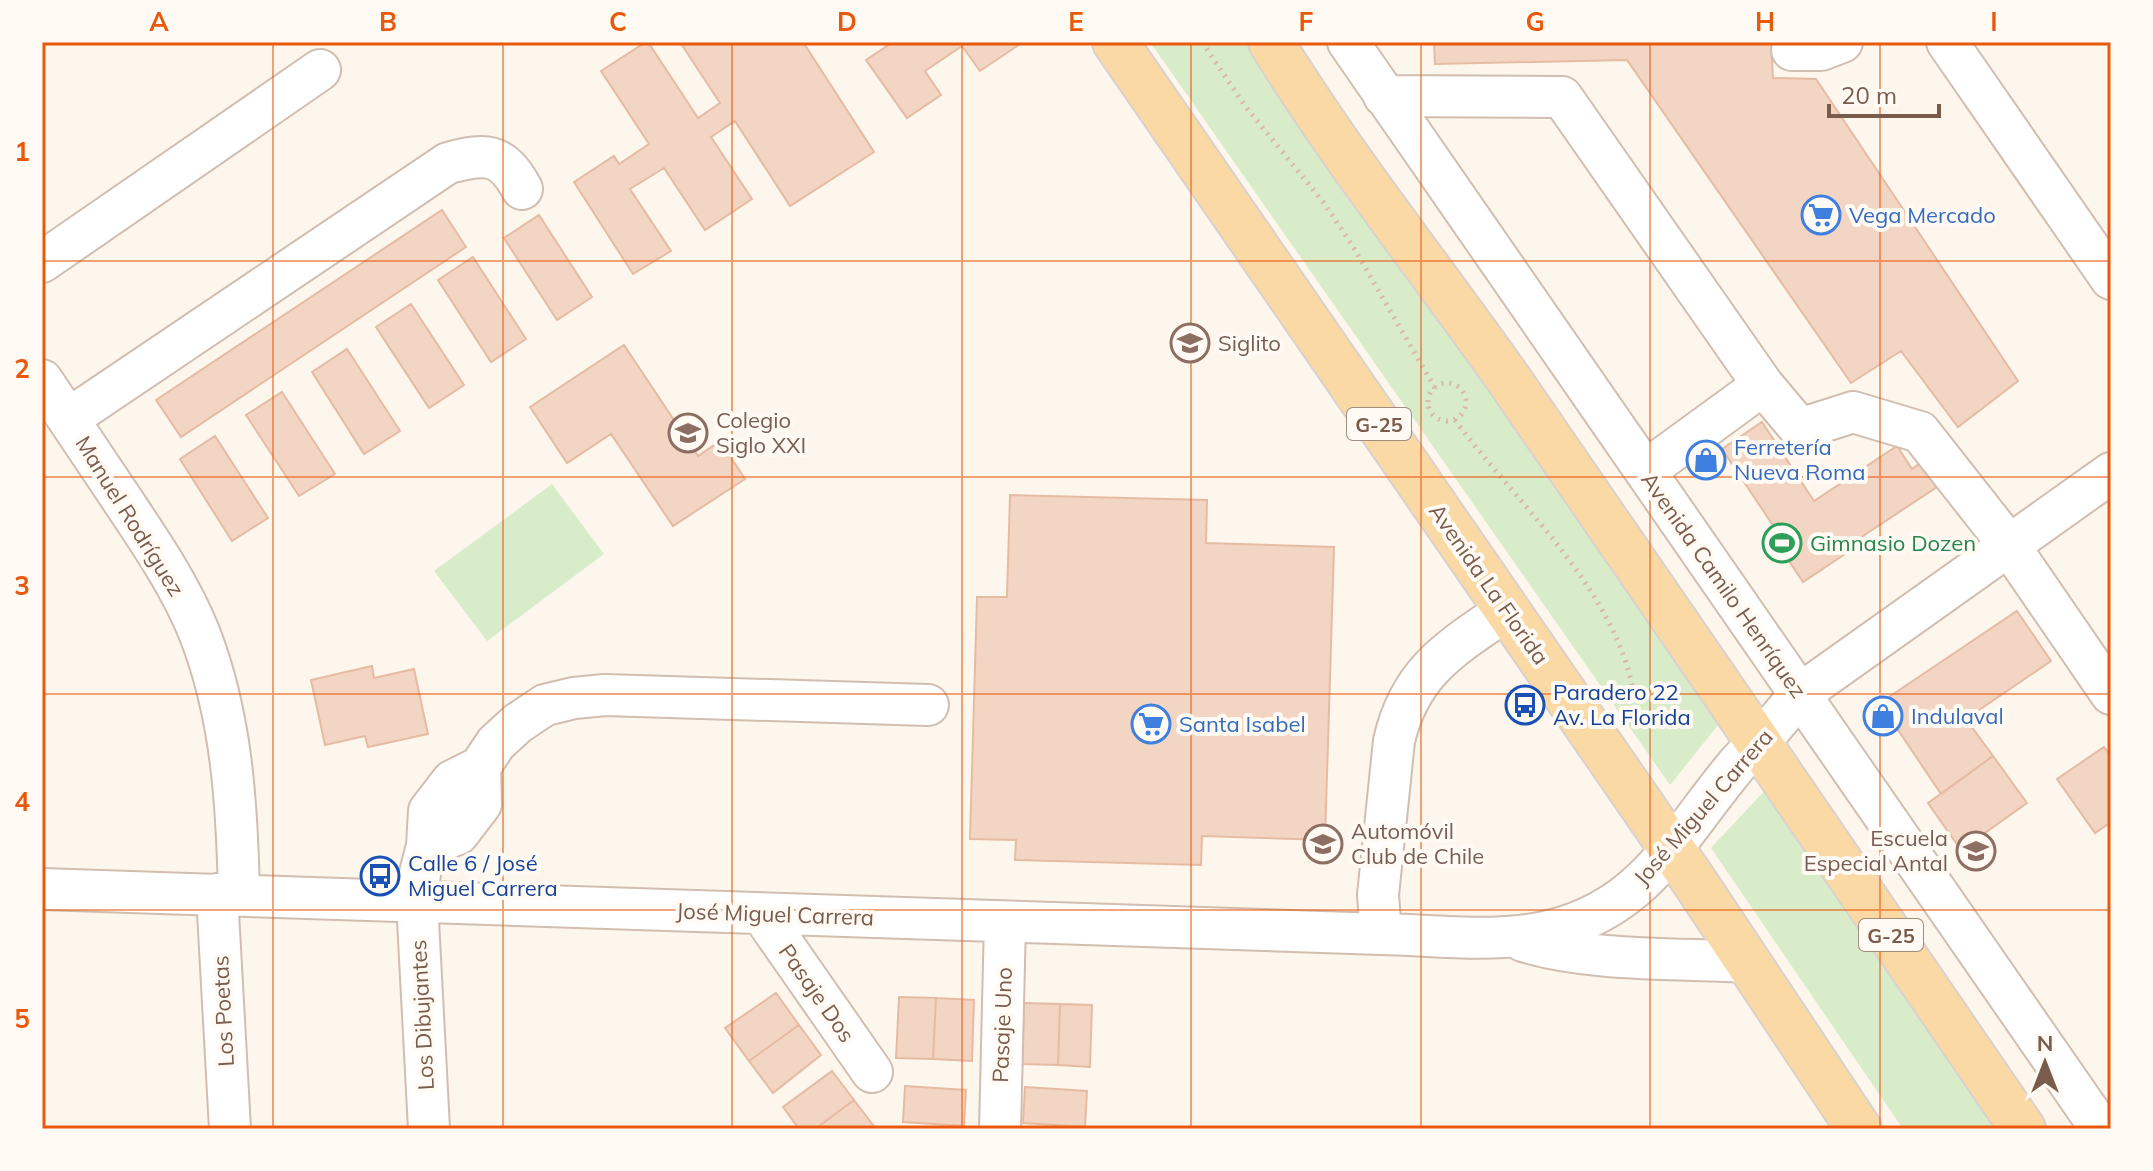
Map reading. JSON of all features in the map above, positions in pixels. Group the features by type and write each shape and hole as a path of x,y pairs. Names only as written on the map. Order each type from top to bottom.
{"main road":[{"name":"Avenida La Florida","path":"1115,42 1673,850 1859,1129"},
{"name":"G-25","path":"1271,42 1340,146 1464,316 1759,742 2023,1129"}],"street":[{"name":"Avenida Camilo Henríquez","path":"1348,42 2101,1129"},
{"path":"1792,50 1821,50 1842,42"},
{"path":"1947,42 2111,279"},
{"path":"42,262 320,70"},
{"path":"1384,96 1562,97 1763,385 1800,429 1853,412 1920,432 2008,544 2111,694"},
{"path":"68,419 448,163 477,155 493,157 513,174 522,189"},
{"name":"Manuel Rodríguez","path":"42,380 163,560 203,644 224,715 232,762 238,831 228,894"},
{"path":"1645,471 1763,385"},
{"name":"José Miguel Carrera","path":"42,889 1381,934 1508,937 1555,930 1600,912 1637,887 1673,850 1736,765 1800,694 2111,473"},
{"path":"1381,934 1378,895 1398,722 1423,674 1442,654 1507,610"},
{"name":"Los Dibujantes","path":"429,1129 417,901 427,846 429,811 452,781 480,767 496,743 518,723 545,705 574,698 637,694 928,705"},
{"name":"Los Poetas","path":"228,894 230,1129"},
{"name":"Pasaje Dos","path":"762,914 872,1072"},
{"name":"Pasaje Uno","path":"1000,1129 1005,922"},
{"name":"José Miguel Carrera","path":"1508,937 1538,946 1584,953 1749,962"}],"path":[{"path":"1202,42 1245,106 1317,194 1345,234 1376,282 1435,388"},
{"path":"1450,383 1463,392 1465,408 1455,420 1447,422 1433,415 1427,401 1435,388 1450,383"},
{"path":"1455,420 1582,579 1620,648 1634,696"}],"green space":[{"path":"1150,42 1245,42 1722,720 1670,785"},
{"path":"552,484 604,554 487,641 434,571"},
{"path":"1767,788 2003,1129 1903,1129 1711,848"}],"building":[{"path":"646,42 698,118 720,103 680,42 803,42 874,152 790,206 735,121 711,137 752,199 705,230 664,168 630,189 671,251 633,274 574,182 614,156 619,164 649,144 601,71"},
{"path":"893,42 1020,44 980,71 962,46 925,71 941,95 907,118 866,60"},
{"name":"Vega Mercado","path":"1434,42 1771,42 1773,78 1816,79 2018,381 1958,427 1901,351 1851,383 1627,60 1435,64"},
{"path":"442,210 466,247 181,437 156,400"},
{"path":"539,215 592,297 557,320 504,238"},
{"path":"473,257 526,339 491,362 438,280"},
{"path":"411,304 464,385 429,408 376,327"},
{"path":"624,345 698,456 720,441 745,479 673,526 611,434 567,463 530,407"},
{"path":"347,349 400,431 364,454 312,372"},
{"path":"282,392 335,474 299,496 246,415"},
{"path":"1762,422 1814,501 1897,446 1912,469 1924,460 1940,485 1860,538 1863,542 1803,582 1769,531 1774,527 1722,449"},
{"path":"215,436 268,518 232,541 180,459"},
{"name":"Santa Isabel","path":"1010,495 1207,500 1206,543 1334,547 1325,840 1202,836 1201,865 1015,860 1016,840 970,839 977,597 1007,597"},
{"path":"2017,611 2051,661 1966,719 1993,756 1941,794 1880,703"},
{"path":"372,666 374,678 414,669 428,734 368,747 365,736 325,745 311,680"},
{"path":"2104,747 2111,757 2111,822 2095,833 2057,779"},
{"path":"1993,756 2027,803 1961,850 1928,803"},
{"path":"776,993 799,1025 749,1061 725,1028"},
{"path":"899,997 936,998 933,1059 896,1058"},
{"path":"936,998 974,1000 972,1061 933,1059"},
{"path":"1024,1003 1060,1004 1058,1065 1022,1064"},
{"path":"1060,1004 1092,1005 1090,1067 1058,1065"},
{"path":"799,1025 821,1055 773,1093 749,1061"},
{"path":"832,1071 854,1100 815,1129 799,1129 783,1107"},
{"path":"905,1086 966,1090 964,1126 903,1122"},
{"path":"1025,1087 1087,1091 1085,1127 1023,1123"},
{"path":"854,1100 876,1129 815,1129"}],"place":[{"name":"Vega Mercado","path":"1821,215"},
{"name":"Siglito","path":"1190,343"},
{"name":"Colegio Siglo XXI","path":"688,433"},
{"name":"Ferretería Nueva Roma","path":"1706,460"},
{"name":"Gimnasio Dozen","path":"1782,543"},
{"name":"Paradero 22 Av. La Florida","path":"1525,705"},
{"name":"Indulaval","path":"1883,716"},
{"name":"Santa Isabel","path":"1151,724"},
{"name":"Automóvil Club de Chile","path":"1323,844"},
{"name":"Escuela Especial Antal","path":"1976,851"},
{"name":"Calle 6 / José Miguel Carrera","path":"380,876"}]}
